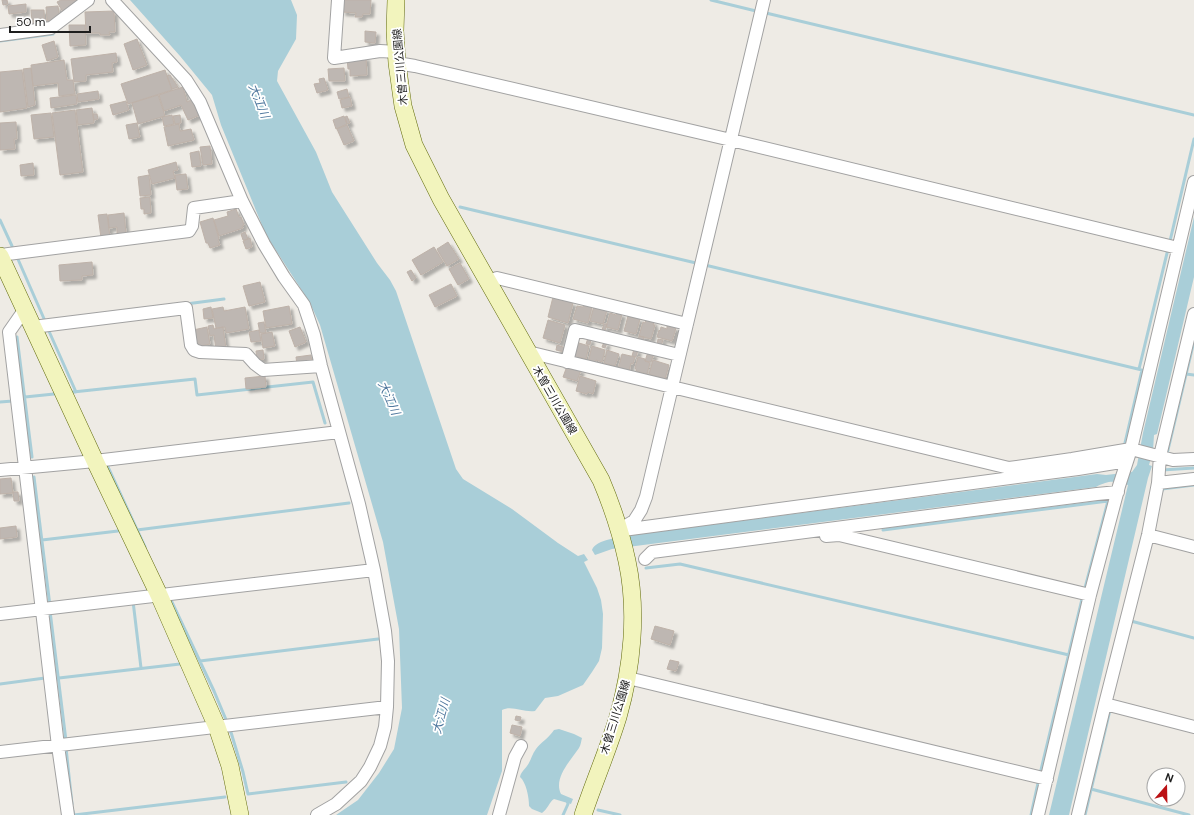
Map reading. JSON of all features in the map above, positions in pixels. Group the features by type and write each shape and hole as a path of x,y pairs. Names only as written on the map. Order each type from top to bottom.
{"main road":[{"name":"木曽三川公園線","path":"396,0 397,57 403,106 414,145 441,199 601,480 620,532 626,556 631,584 632,618 632,648 628,678 617,719 583,815"},
{"path":"0,256 159,596 218,727 230,766 240,815"}],"street":[{"path":"0,35 51,28 88,0"},
{"path":"112,0 186,80 200,102 242,201 264,244 304,305 314,336 359,504 374,570 386,634 388,661 385,727 380,746 370,767 361,781 336,804 317,815"},
{"path":"338,0 334,58 380,51 415,66 731,140 1178,248"},
{"path":"620,532 634,521 641,510 646,497 764,0"},
{"path":"1038,815 1090,595 1119,489 1127,463 1134,449 1194,182"},
{"path":"0,256 189,231 192,226 194,208 242,201"},
{"path":"488,282 497,278 686,324"},
{"path":"33,327 186,308 191,345 194,350 200,352 246,354 263,370 321,366"},
{"path":"25,309 4,333 25,467 58,746 68,815"},
{"path":"1078,815 1148,534 1158,480 1159,458 1194,314"},
{"path":"567,362 574,330 679,355"},
{"path":"528,352 1009,468 1134,449 1159,458 1173,460 1194,459"},
{"path":"0,470 339,432"},
{"path":"620,532 1127,463"},
{"path":"1158,480 1194,479"},
{"path":"645,559 652,552 1097,494 1119,489"},
{"path":"1148,534 1194,547"},
{"path":"626,556 645,559 839,535 1090,595"},
{"path":"0,614 374,570"},
{"path":"628,678 1047,779"},
{"path":"1105,704 1194,727"},
{"path":"0,752 387,707"},
{"path":"500,815 515,757 521,746"}],"water":[{"name":"大江川","path":"130,0 291,0 297,15 296,39 278,71 277,81 316,152 332,192 396,291 456,469 463,479 512,509 578,556 584,554 588,560 584,562 597,588 603,614 602,648 599,661 583,685 558,696 545,698 535,711 510,708 502,710 502,771 487,815 336,815 358,800 379,773 394,749 402,708 399,629 383,542 320,325 310,303 266,235 221,125 212,95 180,56"},
{"path":"1194,217 1194,277 1157,434 1154,435 1153,451 1149,465 1152,466 1069,815 1049,815 1128,485 1108,482 1096,487 612,549 595,555 592,550 594,546 604,541 633,535 1097,474 1106,475 1132,472 1137,465 1143,433"},
{"path":"559,729 582,738 580,747 564,770 559,782 561,794 573,799 571,804 554,799 542,813 532,809 529,806 527,790 520,777 533,753 554,730"}],"building":[{"path":"2,0 7,0 8,4 3,5"},
{"path":"61,0 80,0 63,12 57,2"},
{"path":"343,0 371,0 370,14 363,14 362,17 355,17 356,13 342,12"},
{"path":"26,4 26,12 9,14 8,6"},
{"path":"58,6 60,19 47,21 46,7"},
{"path":"31,10 44,10 45,28 28,29 28,22 32,21"},
{"path":"114,11 115,32 109,32 110,35 86,33 85,12"},
{"path":"69,25 85,25 86,45 70,46"},
{"path":"365,31 376,32 375,43 365,42"},
{"path":"137,39 147,65 133,70 124,44"},
{"path":"54,41 58,57 47,61 42,45"},
{"path":"116,53 117,62 112,63 113,72 86,75 86,81 74,82 71,59"},
{"path":"366,57 367,75 350,76 347,58"},
{"path":"64,60 67,80 73,80 75,94 59,96 58,83 33,86 31,65"},
{"path":"31,68 35,105 28,107 23,69"},
{"path":"344,68 345,81 329,81 328,69"},
{"path":"22,70 27,108 0,112 0,72"},
{"path":"165,70 172,90 128,104 121,84"},
{"path":"170,75 178,87 172,89 167,76"},
{"path":"324,78 328,90 317,93 314,84 320,83 319,79"},
{"path":"183,87 187,102 193,99 200,115 188,120 181,105 164,111 159,95"},
{"path":"347,89 349,97 339,99 337,92"},
{"path":"98,91 99,99 78,102 77,94"},
{"path":"76,95 77,104 51,108 50,98"},
{"path":"158,95 165,116 138,124 132,103"},
{"path":"350,97 352,106 342,108 340,100"},
{"path":"126,101 129,110 113,115 110,105"},
{"path":"92,108 94,123 78,125 76,110"},
{"path":"75,110 83,172 60,175 52,113"},
{"path":"51,113 54,137 34,139 31,115"},
{"path":"93,114 97,114 98,119 94,120"},
{"path":"172,115 174,124 164,126 162,117"},
{"path":"180,115 181,123 175,124 173,116"},
{"path":"344,116 347,124 336,129 333,120"},
{"path":"347,116 350,123 347,124 345,117"},
{"path":"16,122 17,139 14,139 15,149 0,150 0,123"},
{"path":"137,123 140,137 129,139 126,125"},
{"path":"179,124 180,131 191,129 194,140 168,146 164,127"},
{"path":"347,125 354,141 344,145 337,129"},
{"path":"210,146 212,164 203,165 200,147"},
{"path":"199,151 201,166 192,167 190,153"},
{"path":"176,162 178,170 173,171 175,178 152,184 148,170"},
{"path":"33,163 34,175 21,176 20,165"},
{"path":"186,174 188,189 177,190 175,175"},
{"path":"149,175 151,195 140,196 138,177"},
{"path":"150,197 151,213 144,214 144,209 141,209 140,198"},
{"path":"236,209 244,225 242,226 243,228 219,236 214,220 228,216 227,212"},
{"path":"124,213 126,233 117,235 117,227 109,228 108,215"},
{"path":"107,214 110,237 101,238 98,215"},
{"path":"213,218 220,245 210,248 208,243 206,243 200,222"},
{"path":"245,232 248,239 243,240 241,234"},
{"path":"250,238 252,247 246,249 243,241"},
{"path":"448,242 459,259 447,266 437,249"},
{"path":"434,247 443,262 421,275 412,260"},
{"path":"92,262 93,275 82,276 82,280 60,281 59,265"},
{"path":"460,263 469,279 458,285 449,269"},
{"path":"411,270 416,278 412,281 407,272"},
{"path":"260,282 265,302 249,306 243,286"},
{"path":"451,284 457,296 435,307 429,295"},
{"path":"553,297 573,303 568,323 548,317"},
{"path":"584,305 592,307 588,323 573,319 577,306 583,307"},
{"path":"289,306 292,324 266,328 263,311"},
{"path":"594,306 607,310 603,324 590,321"},
{"path":"211,307 213,318 204,319 203,309"},
{"path":"223,307 224,311 245,307 249,329 226,333 225,327 216,328 212,309"},
{"path":"610,313 616,315 617,313 622,314 618,330 606,327"},
{"path":"628,316 640,319 636,334 624,331"},
{"path":"646,319 654,322 653,325 655,325 651,339 639,336 643,322 645,323"},
{"path":"548,320 565,325 560,343 543,338"},
{"path":"264,322 266,333 260,333 258,323"},
{"path":"604,324 607,324 604,334 601,333"},
{"path":"213,325 214,329 223,327 226,348 216,350 214,335 210,336 208,326"},
{"path":"667,325 676,328 672,341 657,337 661,327 667,329"},
{"path":"207,327 210,344 196,347 193,330"},
{"path":"300,327 306,342 295,347 289,331"},
{"path":"259,330 261,341 251,342 249,332"},
{"path":"272,332 275,346 263,348 261,334"},
{"path":"639,336 644,337 643,343 638,341"},
{"path":"588,338 591,339 590,345 586,344"},
{"path":"658,339 663,340 661,346 657,345"},
{"path":"604,342 607,343 605,348 602,347"},
{"path":"579,343 589,346 586,359 572,357 576,344 579,345"},
{"path":"557,345 566,348 565,352 556,350"},
{"path":"592,346 605,350 602,362 596,360 595,364 588,362"},
{"path":"634,349 638,350 636,357 632,356"},
{"path":"263,350 264,359 257,360 256,351"},
{"path":"607,350 619,354 615,366 604,363"},
{"path":"648,352 654,354 651,362 645,361"},
{"path":"622,354 635,357 633,364 631,363 629,372 618,369"},
{"path":"311,355 312,364 297,365 296,357"},
{"path":"638,357 645,359 645,361 650,363 647,374 636,371 635,368"},
{"path":"653,360 669,365 665,379 649,374"},
{"path":"567,366 581,370 577,381 563,377"},
{"path":"265,376 266,387 246,389 245,378"},
{"path":"580,376 596,381 593,394 576,391"},
{"path":"11,478 13,493 0,494 0,479"},
{"path":"13,492 18,492 19,501 14,501"},
{"path":"16,526 17,537 0,539 0,528"},
{"path":"655,626 674,631 670,645 651,639"},
{"path":"670,660 679,662 676,671 667,669"},
{"path":"516,716 521,717 520,721 515,720"},
{"path":"512,725 522,727 520,736 510,733"}],"waterway":[{"path":"711,0 756,11"},
{"path":"766,13 1194,115"},
{"path":"0,41 53,34"},
{"path":"1170,241 1194,139"},
{"path":"460,207 696,263"},
{"path":"0,220 12,246"},
{"path":"1139,369 1168,249"},
{"path":"17,257 45,321"},
{"path":"705,265 1142,370 1124,447"},
{"path":"186,304 224,299"},
{"path":"48,329 76,392"},
{"path":"17,337 32,457"},
{"path":"1167,454 1194,341"},
{"path":"1186,374 1194,375"},
{"path":"73,392 195,379 197,395 313,382 325,423"},
{"path":"25,397 54,394"},
{"path":"0,402 13,401"},
{"path":"108,467 145,547"},
{"path":"1162,470 1194,468"},
{"path":"34,477 50,606"},
{"path":"1162,491 1162,489 1194,485"},
{"path":"883,530 1108,501 1085,588"},
{"path":"137,530 349,503"},
{"path":"42,540 118,531"},
{"path":"646,568 680,564 1069,655"},
{"path":"170,598 227,722"},
{"path":"1040,774 1082,599"},
{"path":"133,601 141,668"},
{"path":"50,611 66,741"},
{"path":"1131,621 1194,638"},
{"path":"200,661 378,639"},
{"path":"59,678 180,664"},
{"path":"0,684 45,678"},
{"path":"1085,815 1110,710"},
{"path":"230,729 248,794 346,782"},
{"path":"66,748 72,804"},
{"path":"1031,815 1038,783"},
{"path":"1091,789 1189,815"},
{"path":"73,811 74,815 225,797"},
{"path":"563,815 568,804 567,800"},
{"path":"598,810 620,815"}]}
